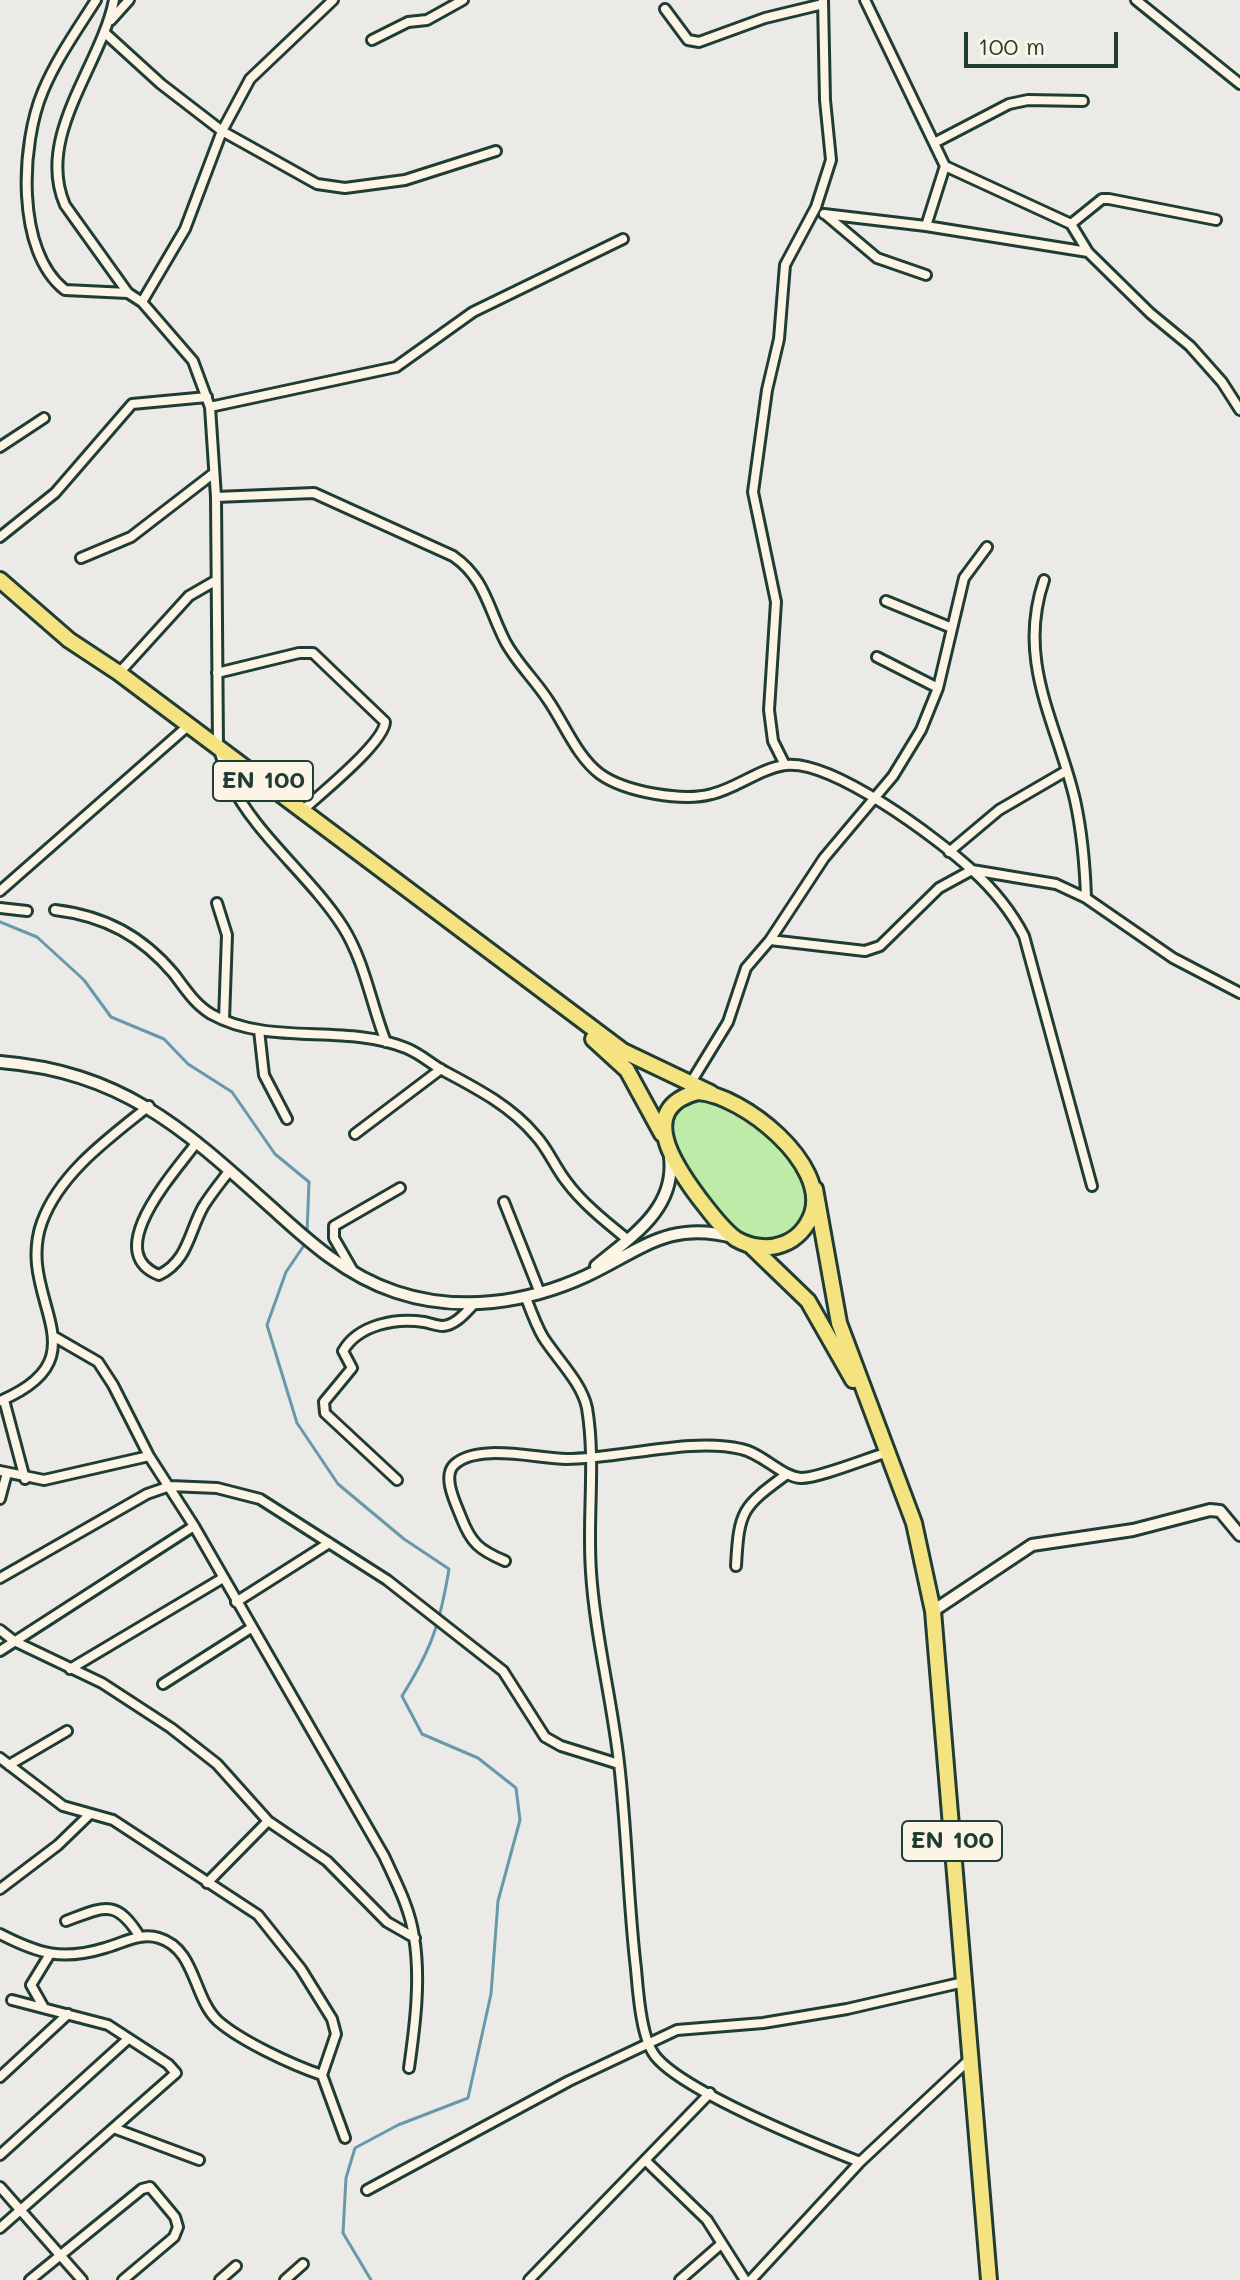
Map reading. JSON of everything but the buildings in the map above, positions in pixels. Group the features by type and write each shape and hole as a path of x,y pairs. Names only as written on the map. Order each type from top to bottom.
{"main road":[{"name":"EN 100","path":"0,580 69,640 119,673 623,1051 742,1107 784,1142 810,1174 832,1299 914,1523 933,1611 989,2280"},
{"name":"EN 100","path":"527,980 627,1070 681,1174 735,1238 750,1245 808,1301 872,1411"},
{"path":"667,1145 664,1125 676,1102 698,1092 711,1093"},
{"path":"750,1245 784,1244 799,1234 809,1221 815,1189"}],"street":[{"path":"96,0 59,56 41,95 27,166 30,231 43,265 65,290 128,293"},
{"path":"114,0 110,21 65,125 57,153 58,189 65,205 128,293 142,302 193,361 208,402 216,497 218,747 230,782 254,817 313,885 344,929 362,966 386,1042"},
{"path":"110,21 129,0"},
{"path":"142,302 185,229 222,131 250,79 333,0"},
{"path":"372,40 408,22 427,20 463,0"},
{"path":"865,0 945,166 926,226"},
{"path":"1136,0 1240,84"},
{"path":"665,9 688,40 699,42 765,18 823,2 825,100 831,160 816,207 785,265 779,339 767,390 753,492 776,602 769,710 773,741 785,765"},
{"path":"105,33 161,84 222,131 317,184 331,188 405,180 496,151"},
{"path":"936,142 1009,104 1028,100 1083,101"},
{"path":"945,166 1071,224 1088,252 1150,313 1190,346 1222,382 1240,410"},
{"path":"1071,224 1102,199 1216,220"},
{"path":"816,207 877,258 926,275"},
{"path":"824,214 926,226 1088,252"},
{"path":"0,537 55,493 132,404 208,402 396,367 473,312 623,239"},
{"path":"0,447 44,418"},
{"path":"81,558 131,537 214,473"},
{"path":"216,497 314,493 453,556 469,567 482,582 487,605 507,646 601,774 641,791 673,796 710,795 785,765 824,771 875,797 972,870 1012,913 1024,936 1092,1186"},
{"path":"690,1085 728,1022 746,968 770,940 824,858 893,776 921,730 938,688 964,578 987,547"},
{"path":"1044,580 1033,612 1033,643 1040,685 1075,799 1084,858 1086,898"},
{"path":"119,673 189,596 215,581"},
{"path":"886,601 952,628"},
{"path":"217,673 299,653 313,653 385,722 385,729 373,743 302,811"},
{"path":"877,657 938,688"},
{"path":"0,891 189,725"},
{"path":"949,852 999,810 1066,771"},
{"path":"770,940 865,951 880,946 939,888 972,870 1030,877 1086,898 1173,958 1240,993"},
{"path":"217,903 227,935 224,1020"},
{"path":"0,908 27,911"},
{"path":"55,910 86,914 123,929 160,958 196,1002 224,1020 259,1030 309,1031 386,1042 408,1049 469,1083 522,1121 537,1137 567,1184 627,1239"},
{"path":"259,1030 264,1075 287,1119"},
{"path":"0,1062 35,1065 86,1077 149,1106 197,1142 307,1240 357,1277 397,1293 437,1302 474,1304 526,1298 582,1277 668,1234 708,1230 735,1238"},
{"path":"355,1134 441,1069"},
{"path":"25,1479 2,1400 44,1376 53,1359 53,1336 40,1286 41,1225 52,1201 74,1172 149,1106"},
{"path":"197,1142 137,1230 137,1253 151,1271 159,1275 171,1269 191,1239 205,1203 230,1170"},
{"path":"582,1277 660,1208 668,1193 672,1174 667,1145"},
{"path":"357,1277 334,1238 334,1226 400,1188"},
{"path":"504,1202 540,1293"},
{"path":"526,1298 541,1333 581,1390 587,1407 591,1459 588,1491 591,1573 619,1764 626,1880 640,2000 649,2044 655,2056 667,2066 710,2093 860,2162"},
{"path":"397,1480 325,1413 324,1402 352,1368 343,1351 362,1334 382,1323 403,1320 444,1326 455,1322 474,1304"},
{"path":"53,1336 98,1362 149,1456 194,1526 384,1856 405,1903 415,1938 415,2020 409,2068"},
{"path":"505,1561 479,1550 470,1539 448,1475 452,1466 475,1453 591,1459 702,1446 741,1449 772,1461 787,1474 802,1478 888,1452"},
{"path":"0,1499 3,1472 25,1479 44,1480 149,1456"},
{"path":"736,1566 738,1524 746,1507 787,1474"},
{"path":"0,1578 147,1494 170,1486 217,1488 260,1499 387,1580 503,1671 545,1737 561,1746 619,1764"},
{"path":"933,1611 1032,1545 1133,1530 1210,1510 1220,1511 1240,1535"},
{"path":"0,1651 194,1526"},
{"path":"236,1602 329,1543"},
{"path":"70,1669 223,1578"},
{"path":"163,1684 251,1628"},
{"path":"0,1630 14,1641 102,1683 171,1728 217,1764 268,1821 327,1861 387,1922 415,1938"},
{"path":"9,1765 67,1731"},
{"path":"0,1758 63,1806 113,1820 258,1915 301,1969 332,2019 336,2034 322,2075 345,2138"},
{"path":"0,1889 58,1845 90,1814"},
{"path":"207,1883 268,1821"},
{"path":"66,1921 96,1910 114,1908 127,1916 140,1937"},
{"path":"0,1934 33,1951 74,1955 140,1937 159,1938 177,1949 191,1968 206,2005 219,2021 301,2068 322,2075"},
{"path":"44,2008 31,1985 50,1954"},
{"path":"367,2190 569,2081 677,2030 763,2023 847,2009 964,1982"},
{"path":"0,2228 22,2212 176,2073 108,2025 12,2000"},
{"path":"0,2077 68,2014"},
{"path":"0,2155 128,2039"},
{"path":"751,2280 860,2162 970,2059"},
{"path":"529,2280 710,2093"},
{"path":"116,2129 199,2160"},
{"path":"645,2160 707,2220 745,2280"},
{"path":"0,2187 82,2280"},
{"path":"30,2280 142,2189 150,2187 162,2199 178,2227 174,2237 123,2280"},
{"path":"680,2280 720,2245"},
{"path":"285,2280 303,2264"},
{"path":"220,2280 236,2266"}],"green space":[{"path":"700,1100 732,1112 766,1133 794,1161 808,1192 808,1205 796,1226 774,1238 750,1238 732,1227 710,1200 682,1154 674,1129 678,1111"}],"waterway":[{"path":"0,922 37,937 84,980 111,1017 164,1039 188,1064 232,1092 275,1154 309,1182 307,1233"},
{"path":"307,1241 286,1272 267,1325 297,1423 338,1484 404,1539 449,1569 433,1636 402,1696 422,1734 478,1758 516,1788 520,1820 498,1901 491,1994 468,2098 398,2125 355,2148 346,2178 343,2233 371,2280"}]}
